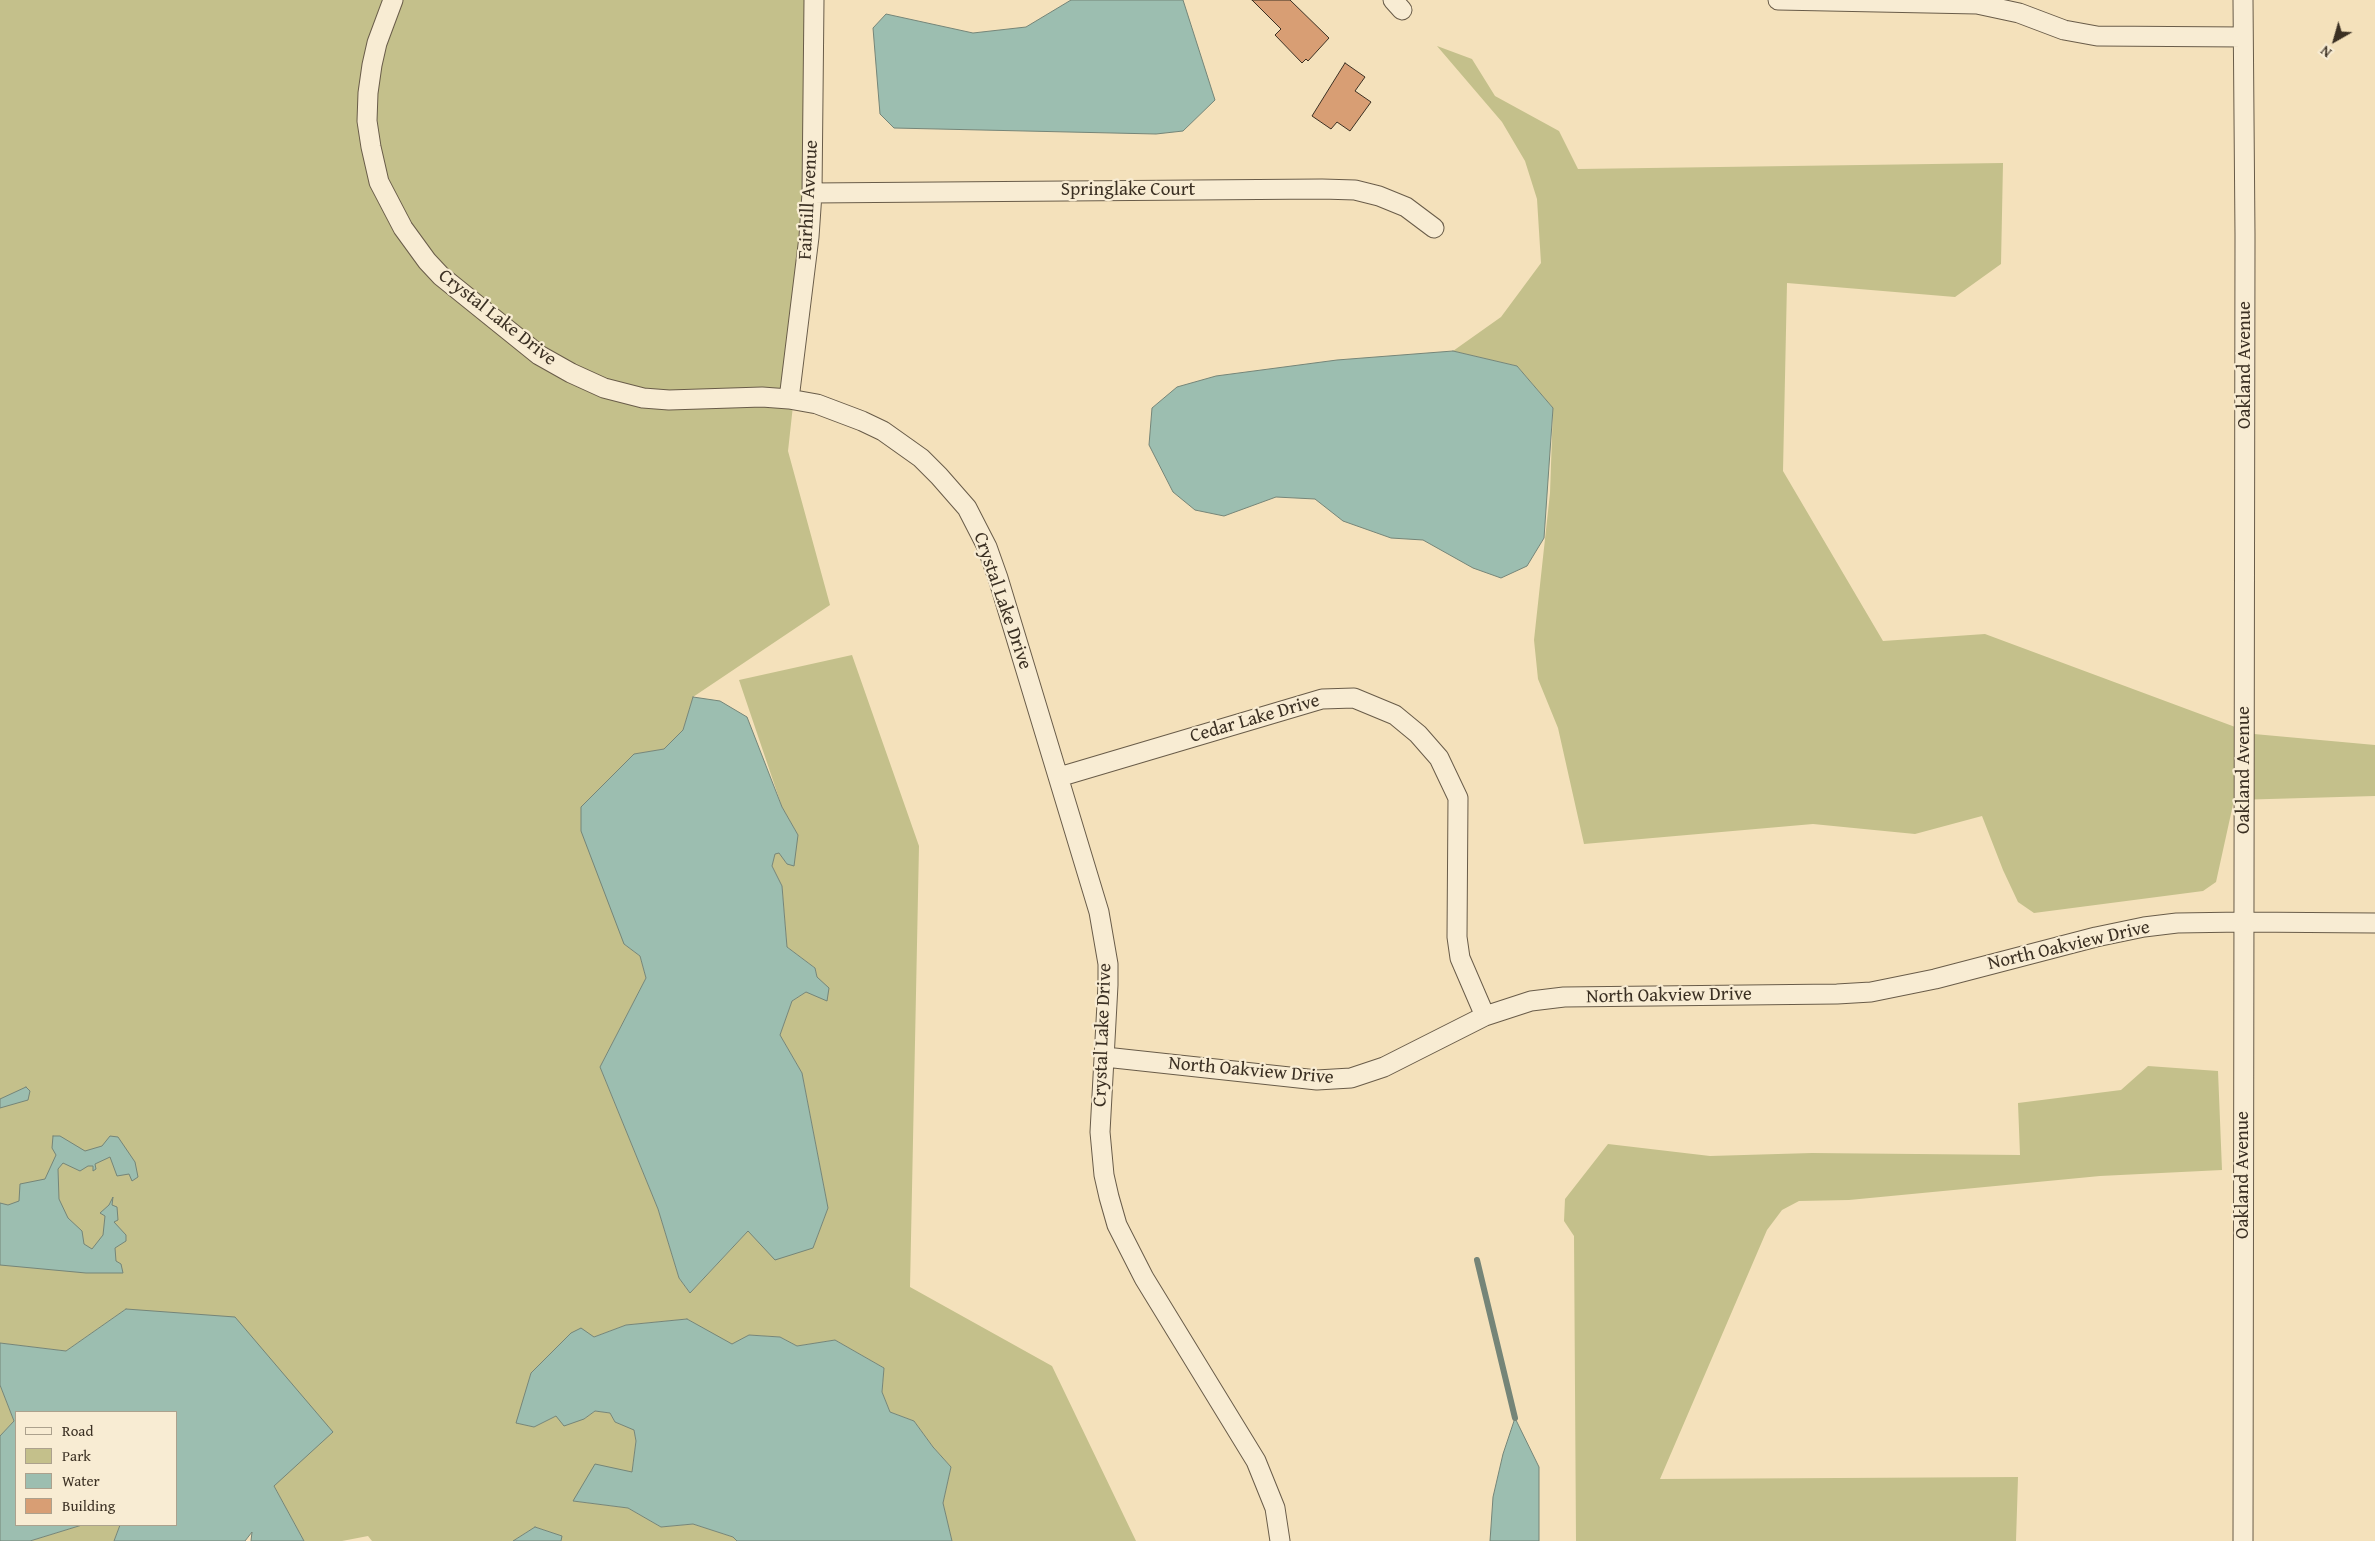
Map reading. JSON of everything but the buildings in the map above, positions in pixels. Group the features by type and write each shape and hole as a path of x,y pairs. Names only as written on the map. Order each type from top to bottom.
{"street":[{"name":"Crystal Lake Drive","path":"393,0 377,42 372,65 368,102 371,147 380,182 403,228 433,269 539,355 571,373 604,388 643,398 669,400 762,397 789,399 839,411 883,431 921,458 967,508 987,547 998,578 1097,903 1105,942 1108,985 1105,1057 1101,1092 1101,1152 1107,1190 1118,1225 1144,1278 1256,1461 1275,1508 1280,1541"},
{"name":"Fairhill Avenue","path":"789,399 809,237 812,193 814,0"},
{"path":"1778,0 1977,4 2018,13 2064,30 2097,36 2243,37"},
{"name":"Oakland Avenue","path":"2243,0 2245,235 2243,1541"},
{"name":"Springlake Court","path":"812,193 1322,188 1356,190 1379,196 1406,207 1434,228"},
{"name":"Cedar Lake Drive","path":"1059,777 1322,699 1354,698 1395,715 1418,734 1439,758 1458,798 1457,937 1460,958 1485,1016"},
{"name":"North Oakview Drive","path":"1105,1057 1317,1080 1352,1078 1384,1067 1485,1016 1531,1001 1564,997 1871,992 1936,979 2096,937 2144,927 2177,923 2375,923"}],"green space":[{"path":"0,0 820,0 822,142 788,451 830,605 693,697 683,730 664,749 634,754 624,944 640,956 646,978 600,1067 658,1209 679,1278 690,1293 748,1231 813,1248 828,1208 802,1073 780,1035 792,1001 806,992 817,977 815,968 787,947 782,886 772,866 775,854 779,852 787,864 798,835 782,807 739,680 852,655 919,846 910,1287 1052,1366 1136,1541 952,1541 943,1503 951,1467 914,1421 890,1412 882,1392 884,1368 835,1340 797,1346 780,1337 749,1335 732,1345 687,1319 626,1325 594,1337 531,1373 517,1423 534,1427 556,1416 584,1419 595,1411 610,1413 615,1422 634,1429 636,1441 632,1472 573,1501 628,1508 661,1527 693,1524 733,1537 737,1541 561,1541 561,1536 535,1527 513,1541 372,1541 368,1536 342,1541 304,1541 274,1486 126,1309 66,1351 0,1343"},
{"path":"1437,46 1472,59 1495,96 1559,131 1578,169 2003,163 2001,264 1955,297 1787,283 1783,471 1883,641 1985,634 2254,734 2375,745 2375,796 2234,800 2216,882 2203,891 2034,913 2018,902 1982,816 1915,834 1813,824 1584,844 1558,728 1538,679 1534,640 1550,493 1553,408 1517,366 1453,351 1501,317 1541,263 1537,199 1525,161 1502,122"},
{"path":"2148,1066 2218,1071 2222,1170 2100,1176 1849,1200 1799,1201 1782,1210 1767,1230 1660,1479 2018,1477 2016,1541 1576,1541 1574,1236 1564,1221 1565,1199 1608,1144 1710,1156 1812,1153 2020,1155 2018,1103 2121,1090"},
{"path":"0,1385 14,1421 0,1436"},
{"path":"79,1526 120,1526 114,1541 30,1541"}],"water":[{"path":"1071,0 1183,0 1215,100 1183,131 1156,134 894,128 880,114 873,28 886,14 973,33 1026,27"},
{"path":"1453,351 1517,366 1553,408 1544,538 1527,566 1501,578 1473,568 1423,540 1391,538 1343,521 1315,499 1276,497 1224,516 1195,510 1173,492 1149,445 1152,408 1177,387 1216,376 1337,360"},
{"path":"693,697 720,701 747,717 782,807 798,835 794,866 787,864 779,853 775,854 772,866 782,886 787,947 815,968 817,977 829,988 827,1001 806,992 792,1001 780,1035 802,1073 828,1208 813,1248 775,1260 748,1231 690,1293 679,1278 658,1209 600,1067 646,978 640,956 624,944 581,831 581,807 634,754 664,749 683,730"},
{"path":"26,1087 30,1091 28,1100 0,1108 0,1099"},
{"path":"53,1136 60,1136 85,1151 102,1146 110,1136 118,1137 135,1162 138,1177 132,1181 129,1174 117,1176 110,1157 95,1164 96,1169 93,1171 93,1166 88,1166 80,1171 63,1163 58,1169 59,1199 68,1218 82,1231 84,1244 92,1249 103,1235 105,1216 100,1213 109,1205 113,1197 112,1205 117,1207 118,1220 114,1222 126,1235 126,1241 115,1248 116,1261 121,1264 123,1273 86,1273 0,1265 0,1203 8,1205 19,1201 20,1184 45,1179 56,1155 52,1148"},
{"path":"126,1309 235,1317 333,1432 274,1486 304,1541 251,1541 252,1532 245,1541 114,1541 120,1526 178,1526 178,1411 15,1411 15,1526 79,1526 30,1541 0,1541 0,1436 14,1421 0,1385 0,1343 66,1351"},
{"path":"687,1319 732,1344 749,1335 780,1337 797,1346 835,1340 884,1368 882,1392 890,1412 914,1421 951,1467 943,1503 952,1541 737,1541 733,1537 693,1524 661,1527 628,1508 573,1501 595,1464 632,1472 636,1441 634,1430 615,1422 610,1413 595,1411 584,1419 564,1426 556,1416 534,1427 516,1423 531,1373 571,1333 581,1328 594,1337 626,1325"},
{"path":"1515,1418 1539,1467 1539,1541 1490,1541 1493,1497 1503,1454"},
{"path":"535,1527 562,1536 561,1541 513,1541"}],"waterway":[{"path":"1477,1260 1515,1418"}]}
